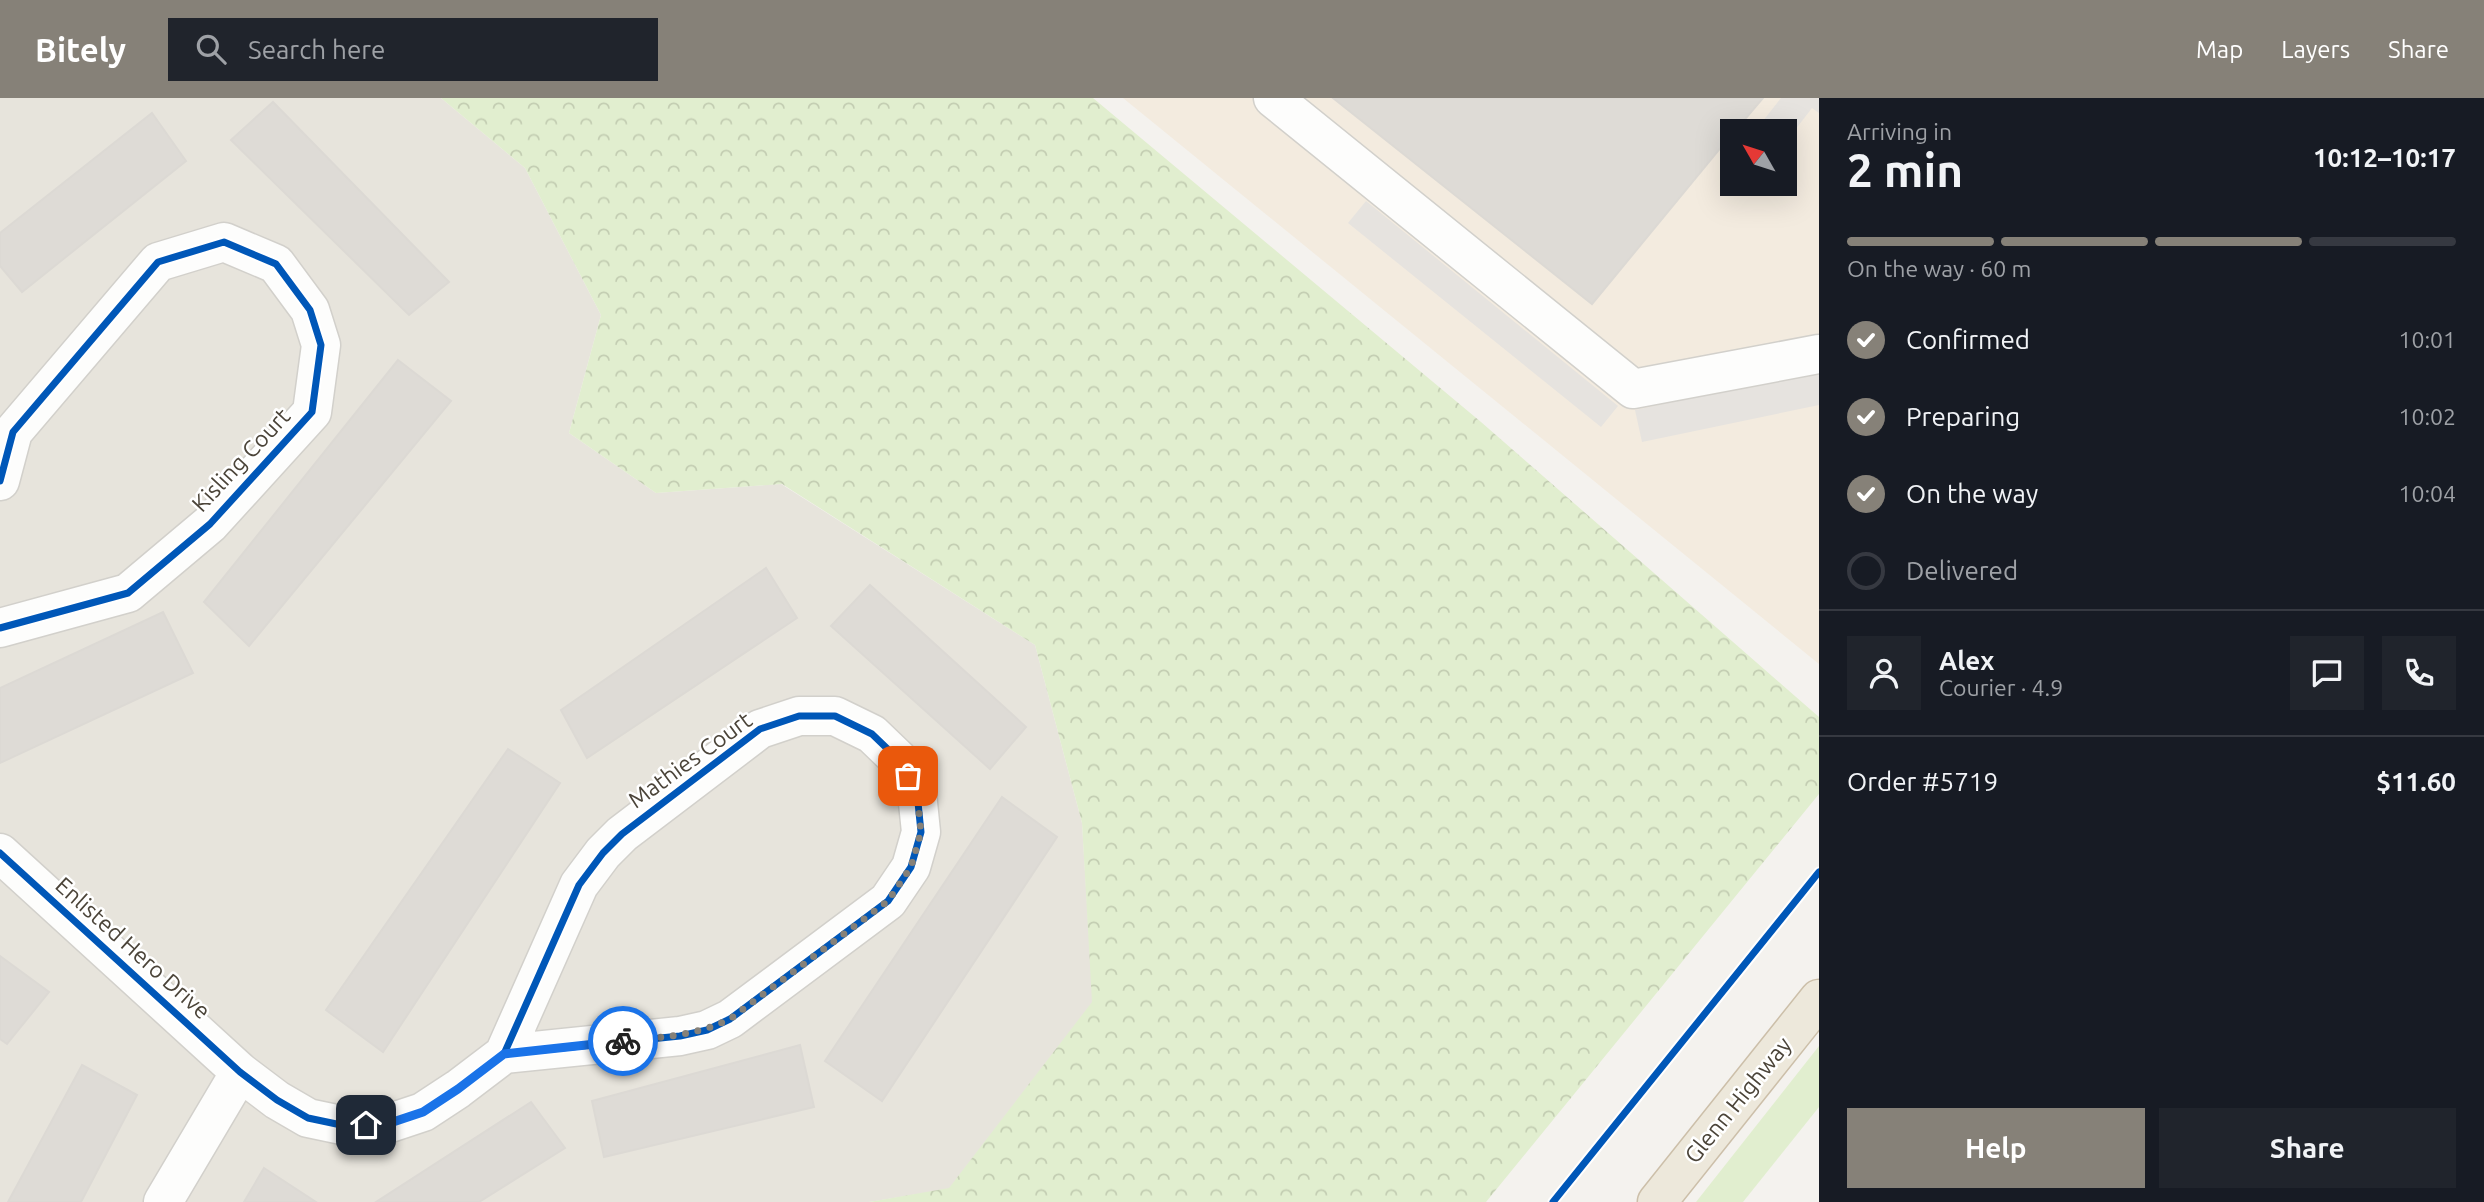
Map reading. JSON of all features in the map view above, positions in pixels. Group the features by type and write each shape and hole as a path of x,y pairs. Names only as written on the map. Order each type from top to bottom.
{"highway":[{"name":"Glenn Highway","path":"1657,1202 1819,999"}],"street":[{"path":"1273,98 1633,389 1819,354"},
{"name":"Kisling Court","path":"0,481 13,432 158,262 224,242 276,264 310,310 321,345 312,412 210,524 128,593 0,628"},
{"name":"Mathies Court","path":"240,1072 276,1100 309,1118 346,1126 387,1124 423,1112 504,1054 579,885 603,852 622,834 760,729 799,716 835,716 872,734 898,759 917,793 921,832 911,867 888,901 794,972 730,1019 707,1030 680,1036 504,1054"},
{"name":"Enlisted Hero Drive","path":"0,853 240,1072"},
{"path":"163,1202 240,1072"}],"shaded area":[{"path":"0,98 441,98 525,168 601,315 569,433 656,493 781,484 1035,645 1082,823 1093,1002 949,1189 869,1202 0,1202"},
{"path":"1123,98 1819,98 1819,664"},
{"path":"1781,98 1819,98 1819,113 1812,108 1797,127 1797,119 1764,119"},
{"path":"1366,201 1618,406 1601,427 1348,223"},
{"path":"1819,371 1819,405 1642,442 1635,410"}],"green space":[{"path":"441,98 1093,98 1481,422 1819,717 1819,794 1486,1202 869,1202 949,1188 1092,1002 1082,823 1035,645 782,484 656,493 569,433 601,315 525,168"},
{"path":"1819,1046 1819,1107 1743,1202 1696,1202"}],"building":[{"path":"1333,98 1763,98 1745,119 1720,119 1720,149 1592,304"},
{"path":"273,102 449,282 409,315 231,140"},
{"path":"152,113 186,161 22,292 0,266 0,233"},
{"path":"398,360 451,401 249,646 204,602"},
{"path":"766,568 797,618 587,758 561,710"},
{"path":"870,585 1026,727 990,769 831,626"},
{"path":"163,612 193,673 0,763 0,688"},
{"path":"508,749 560,783 383,1052 326,1010"},
{"path":"1002,797 1057,837 882,1101 825,1061"},
{"path":"0,956 49,992 7,1044 0,1039"},
{"path":"800,1045 814,1107 604,1157 592,1101"},
{"path":"82,1065 137,1095 81,1202 8,1202"},
{"path":"531,1102 565,1148 479,1202 376,1202"},
{"path":"264,1168 316,1202 244,1202"}],"cycle path":[{"path":"0,481 13,432 158,262 224,242 276,264 310,310 321,345 312,412 210,524 128,593 0,628"},
{"path":"0,853 240,1072 277,1100 308,1118 346,1126 387,1124 423,1112 504,1054 579,885 603,853 622,834 760,729 799,716 835,716 872,734 898,759 917,793 921,832 911,867 888,901 730,1019 707,1030 680,1036 504,1054"},
{"path":"1553,1202 1819,872"}],"way so far":[{"path":"623,1041 680,1036 707,1030 730,1019 888,901 911,867 921,832 917,793 908,776"}],"route":[{"path":"366,1125 387,1124 423,1112 504,1054 623,1041"}]}
